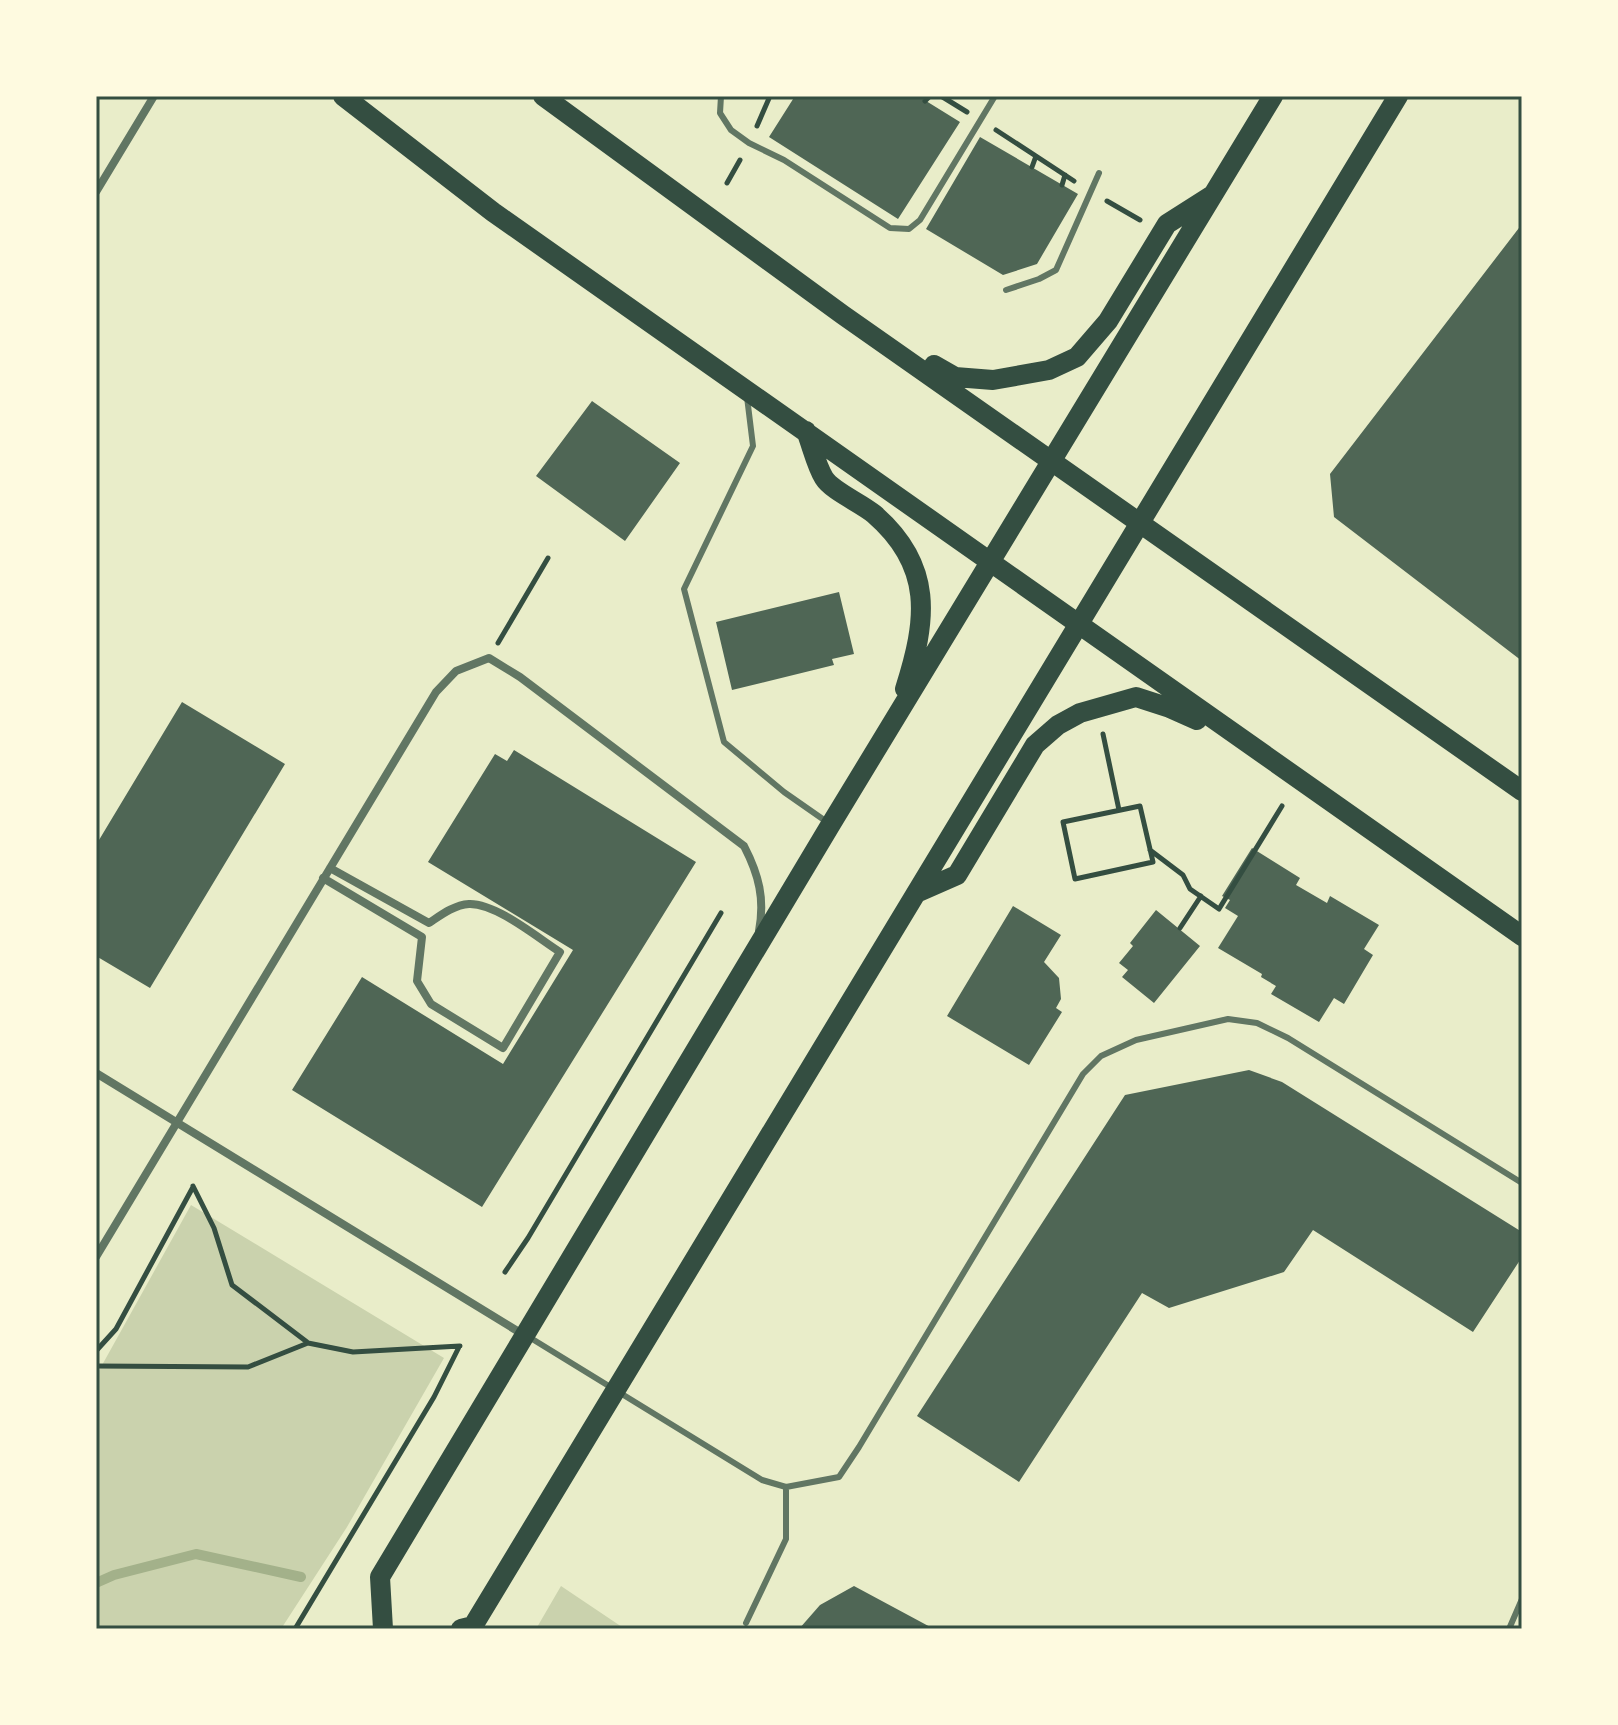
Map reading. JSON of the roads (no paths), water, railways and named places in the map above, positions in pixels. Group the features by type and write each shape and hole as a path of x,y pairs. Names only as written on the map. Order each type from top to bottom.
{"main road":[{"path":"343,96 493,212 1522,936"},
{"path":"543,96 843,315 1522,791"},
{"path":"383,1629 380,1577 831,824 1273,96"},
{"path":"461,1629 473,1626 1398,96"},
{"path":"843,315 955,377 993,380 1049,370 1077,357 1108,321 1167,224 1214,193"},
{"path":"806,431 825,480 874,514 901,541 914,567 920,590 922,624 894,723"},
{"path":"916,893 957,875 1035,745 1058,725 1080,713 1136,697 1170,708 1265,757"}],"street":[{"path":"96,192 154,96"},
{"path":"96,1257 436,692 456,671 489,658 520,677 744,846 754,866 763,902 754,955"},
{"path":"323,878 422,937 417,981 431,1004 503,1048 560,952 512,921 489,909 470,904 448,910 429,923 330,868"},
{"path":"96,1073 524,1335"}],"lane":[{"path":"721,96 720,113 731,130 749,143 794,166 890,228 909,229 920,220 995,96"},
{"path":"1006,290 1056,270 1099,173"},
{"path":"746,389 753,446 684,589 724,742 784,792 831,824"},
{"path":"524,1335 762,1480 786,1487 839,1477 1083,1074 1101,1056 1136,1040 1228,1019 1257,1023 1288,1038 1522,1183"},
{"path":"746,1623 786,1539 786,1487"},
{"path":"1509,1629 1522,1599"}],"waterway":[{"path":"96,1583 114,1575 196,1554 301,1577"}]}
